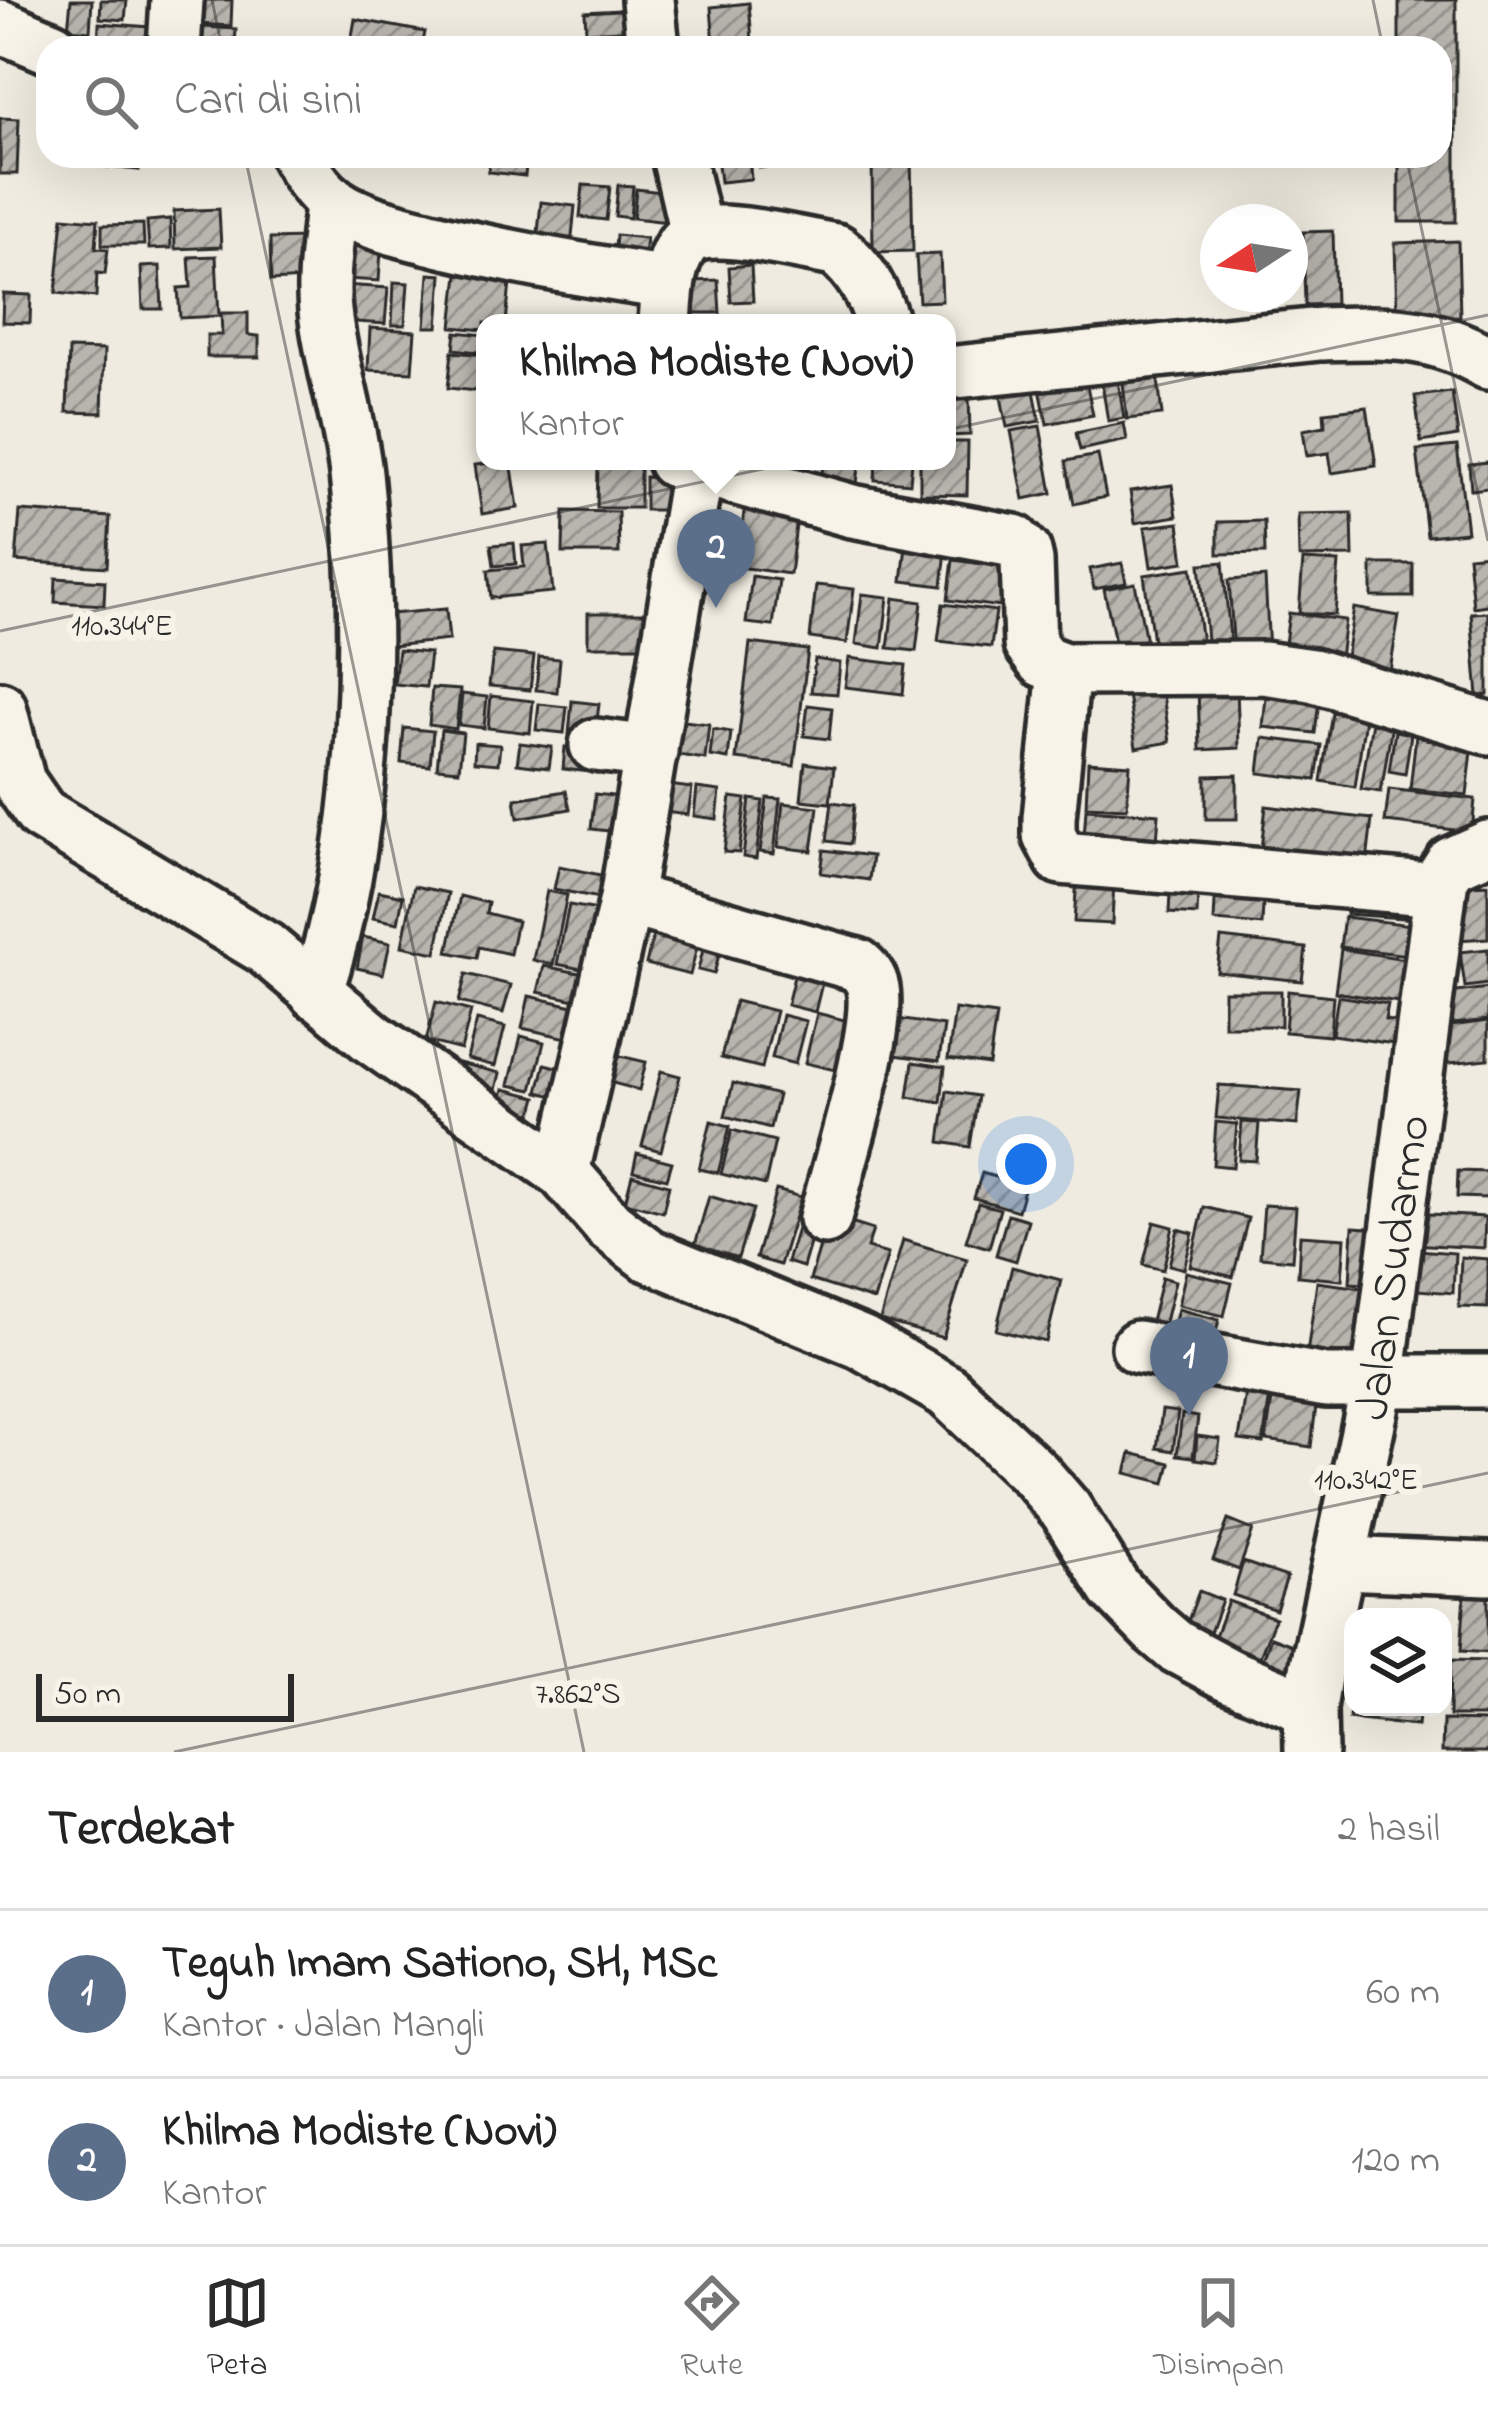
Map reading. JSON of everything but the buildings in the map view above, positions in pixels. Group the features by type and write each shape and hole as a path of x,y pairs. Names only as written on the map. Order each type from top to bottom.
{"street":[{"path":"175,36 178,0"},
{"path":"648,0 652,36"},
{"path":"304,168 331,201 399,230 544,265 666,303 686,241 696,233 721,231 836,250 863,278 879,314"},
{"path":"682,168 696,233"},
{"path":"316,993 334,939 349,848 363,696 364,560 355,466 324,304 331,201"},
{"path":"956,372 1377,332 1456,344 1488,364"},
{"path":"563,1172 626,899 651,752 685,470"},
{"path":"700,470 852,511 1014,542 1027,561 1030,644 1043,661 1064,669 1181,666 1296,673 1488,728"},
{"path":"1064,669 1049,818 1049,836 1061,858 1440,890 1452,863 1488,847"},
{"path":"0,708 19,782 41,814 243,933 371,1038 563,1172 609,1225 648,1255 861,1342 947,1391 1035,1474 1066,1510 1115,1588 1155,1629 1311,1731"},
{"path":"596,745 651,752"},
{"name":"Jalan Sudarmo","path":"1311,1731 1378,1382 1440,890"},
{"path":"626,899 858,965 871,980 874,1000 866,1054 825,1218"},
{"path":"1138,1347 1282,1376 1378,1382 1488,1381"},
{"path":"1342,1563 1488,1569"}],"place":[{"name":"Khilma Modiste (Novi)","path":"716,608"},
{"name":"Teguh Imam Sationo, SH, MSc","path":"1189,1416"}]}
